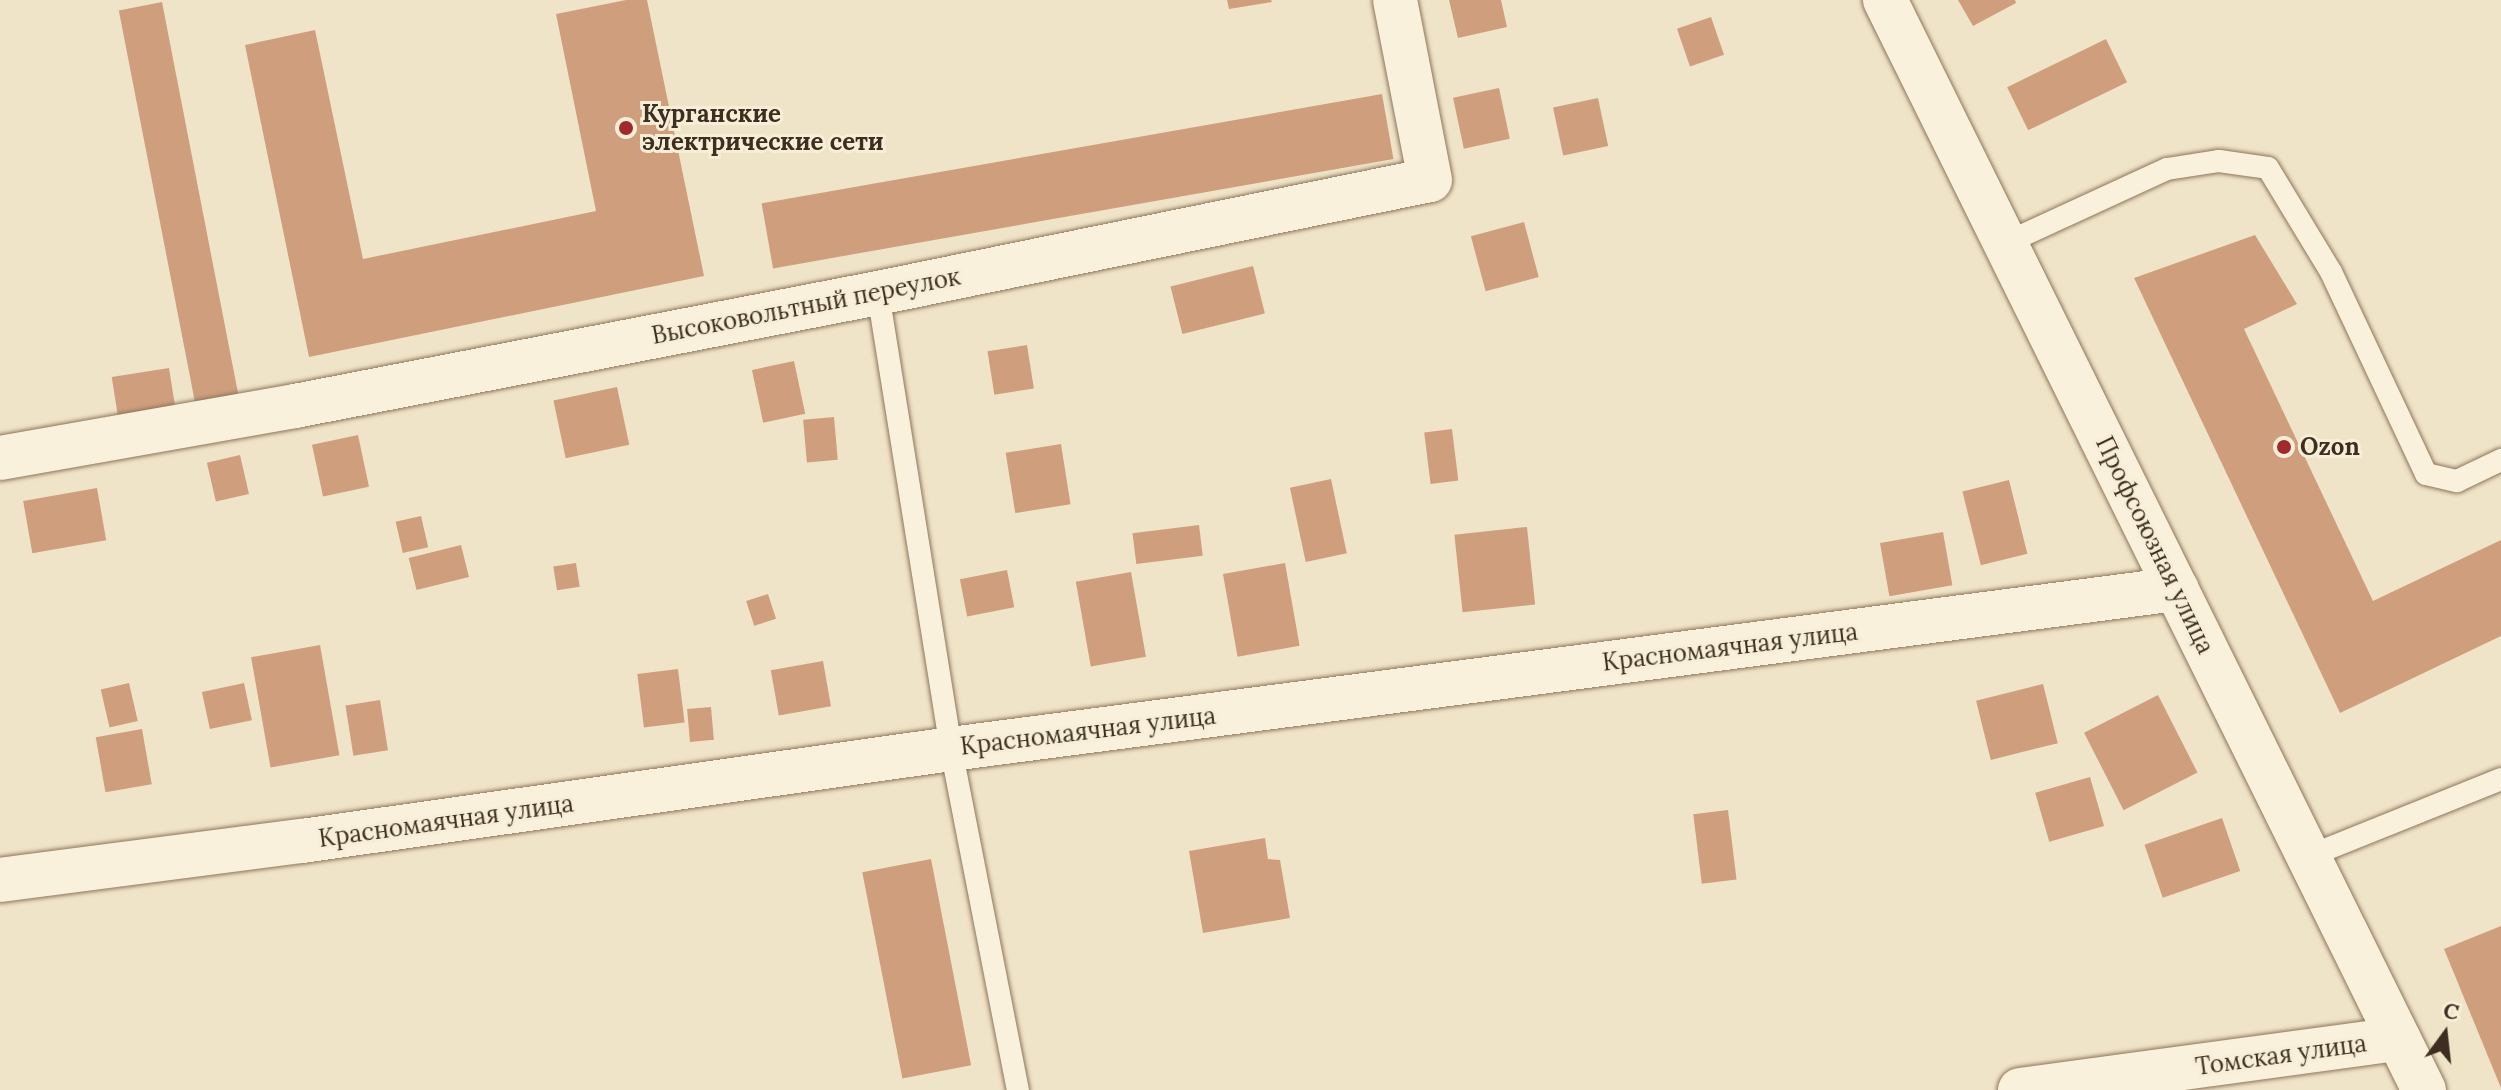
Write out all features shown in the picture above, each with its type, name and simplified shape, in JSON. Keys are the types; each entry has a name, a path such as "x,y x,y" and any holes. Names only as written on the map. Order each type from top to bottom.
{"street":[{"name":"Высоковольтный переулок","path":"0,458 310,403 878,293 1430,180 1395,0"},
{"name":"Профсоюзная улица","path":"1885,0 2424,1090"},
{"name":"Красномаячная улица","path":"0,880 302,841 951,749 2177,589"},
{"name":"Томская улица","path":"2020,1090 2399,1039"}],"lane":[{"path":"2006,243 2167,169 2219,161 2268,168 2331,272 2426,474 2457,481 2501,460"},
{"path":"878,293 951,749 1018,1090"},
{"path":"2307,857 2501,779"}],"building":[{"name":"Курганские электрические сети","path":"626,0 647,0 704,276 309,357 245,45 315,30 363,259 596,211 556,14"},
{"path":"1227,0 1271,0 1272,2 1229,9"},
{"path":"1449,0 1501,0 1507,27 1458,38"},
{"path":"1958,0 2015,0 2016,3 1973,26"},
{"path":"162,2 239,401 196,409 119,10"},
{"path":"1711,17 1724,55 1690,67 1677,29"},
{"path":"2106,39 2127,82 2028,130 2007,87"},
{"path":"1499,88 1510,139 1464,149 1453,98"},
{"path":"1382,94 1393,159 773,268 762,203"},
{"path":"1598,98 1608,146 1563,155 1553,108"},
{"path":"1524,222 1539,277 1486,291 1471,236"},
{"path":"2255,235 2297,304 2244,329 2373,601 2501,540 2501,636 2340,713 2134,278"},
{"path":"1253,266 1265,314 1182,334 1171,287"},
{"path":"1027,345 1034,388 994,395 987,351"},
{"path":"794,361 805,414 763,423 752,370"},
{"path":"169,368 177,420 120,429 112,377"},
{"path":"617,387 629,445 566,458 553,401"},
{"path":"834,417 838,460 807,463 803,420"},
{"path":"1452,429 1458,481 1431,484 1424,432"},
{"path":"358,435 369,487 323,497 312,445"},
{"path":"1061,444 1071,504 1015,513 1006,453"},
{"path":"240,455 249,494 216,502 207,463"},
{"path":"1331,479 1347,553 1306,562 1290,488"},
{"path":"2009,480 2027,554 1981,565 1962,492"},
{"path":"97,488 106,540 32,553 23,501"},
{"path":"421,516 428,547 403,553 396,522"},
{"path":"1199,525 1203,556 1136,564 1132,533"},
{"path":"1527,527 1535,605 1463,612 1454,535"},
{"path":"1943,532 1952,585 1889,596 1880,543"},
{"path":"461,545 469,577 417,590 409,558"},
{"path":"576,563 580,587 557,590 553,567"},
{"path":"1285,563 1300,646 1238,657 1223,574"},
{"path":"1007,570 1014,607 967,616 960,579"},
{"path":"1131,572 1146,657 1091,666 1076,582"},
{"path":"768,594 776,619 754,626 746,601"},
{"path":"320,645 339,755 271,767 251,657"},
{"path":"823,661 831,706 779,716 771,670"},
{"path":"678,669 685,723 644,728 637,674"},
{"path":"129,683 138,721 110,728 101,690"},
{"path":"244,683 252,720 210,729 202,692"},
{"path":"2043,684 2058,743 1991,760 1976,701"},
{"path":"2158,695 2197,773 2124,810 2084,733"},
{"path":"380,700 388,750 353,756 345,705"},
{"path":"711,707 714,740 690,742 687,709"},
{"path":"142,729 152,784 105,792 96,737"},
{"path":"2090,777 2104,826 2049,842 2035,793"},
{"path":"1728,810 1737,879 1702,884 1693,814"},
{"path":"2222,818 2240,871 2163,898 2144,845"},
{"path":"1265,838 1268,859 1280,860 1290,918 1203,933 1189,851"},
{"path":"931,859 971,1065 902,1078 862,872"},
{"path":"2501,926 2501,1088 2444,949"}],"place":[{"name":"Курганские электрические сети","path":"626,128"},
{"name":"Ozon","path":"2284,447"}]}
